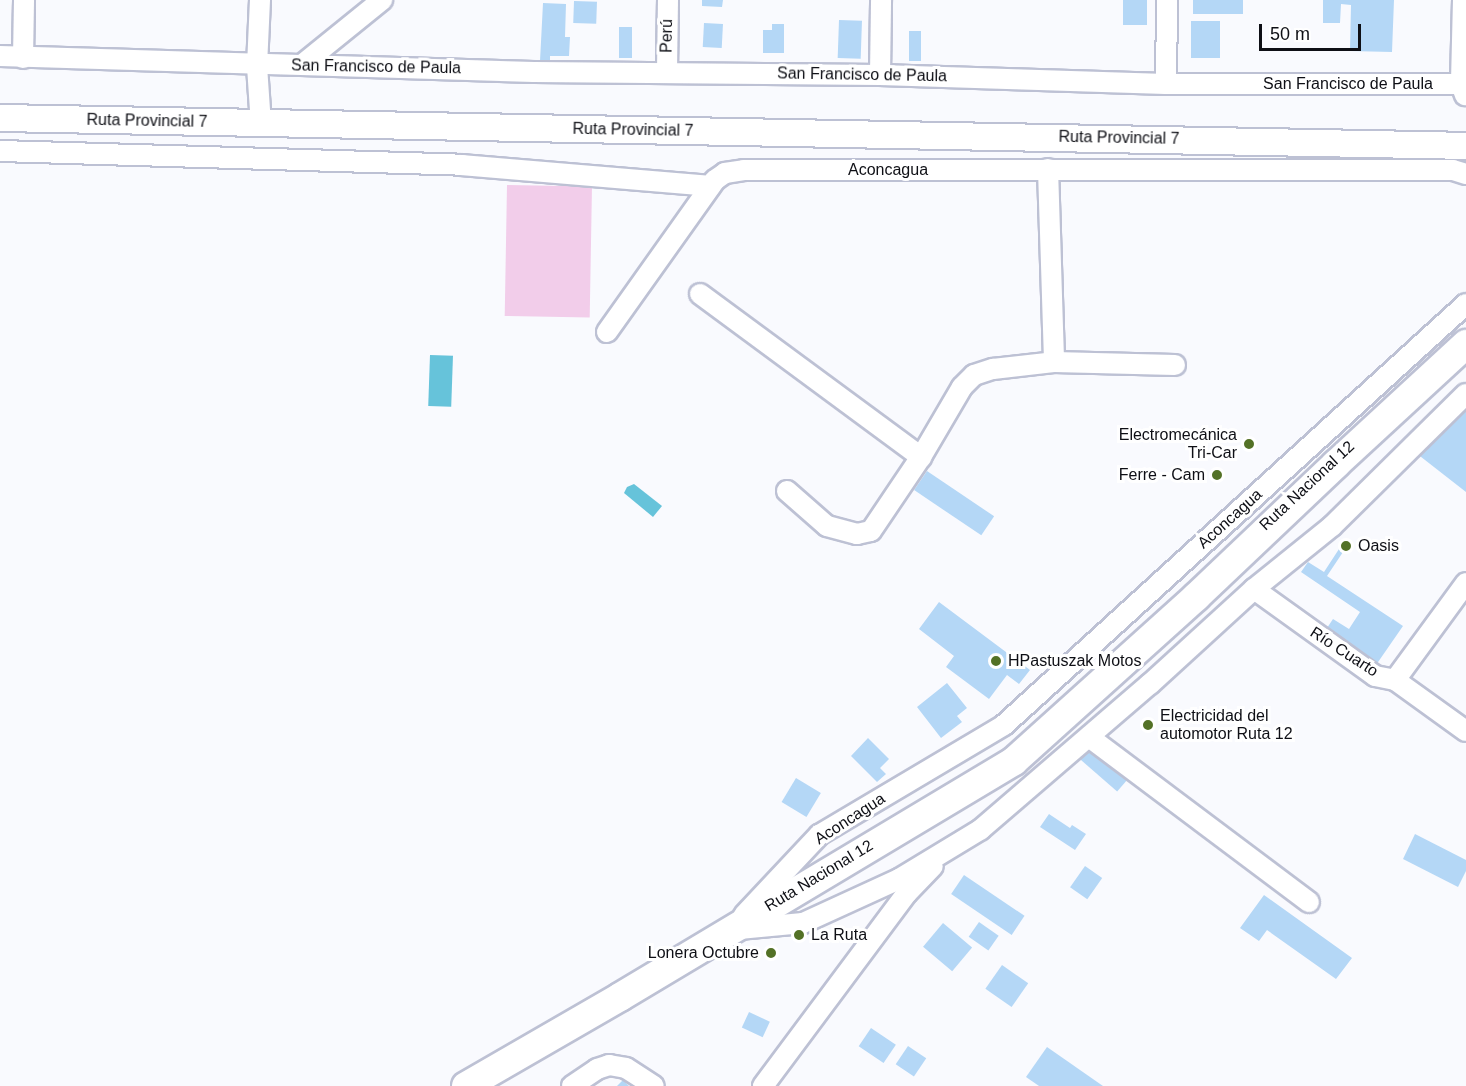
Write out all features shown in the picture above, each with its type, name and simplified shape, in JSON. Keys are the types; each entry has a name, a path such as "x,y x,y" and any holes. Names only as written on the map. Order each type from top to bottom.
{"highway":[{"name":"Ruta Nacional 12","path":"1150,638 1161,622 1466,337"},
{"name":"Ruta Nacional 12","path":"466,1086 620,997 729,929 1014,761 1466,345"}],"main road":[{"name":"Ruta Provincial 7","path":"0,118 1266,140 1313,136 1466,143"}],"street":[{"path":"23,58 24,0"},
{"path":"260,0 258,66 261,124"},
{"path":"303,64 382,0"},
{"name":"Perú","path":"667,71 668,0"},
{"path":"880,75 881,0"},
{"path":"1166,84 1167,0"},
{"path":"1463,0 1464,89"},
{"name":"San Francisco de Paula","path":"0,56 258,66 303,64 534,72 667,71 880,75 1166,84 1464,89"},
{"path":"1432,170 1466,143"},
{"path":"0,151 462,165 710,186"},
{"name":"Aconcagua","path":"607,332 710,186 725,173 744,170 1453,170 1466,174"},
{"path":"1048,170 1054,362"},
{"path":"700,294 921,457"},
{"name":"Aconcagua","path":"729,929 819,836 1004,725 1466,304"},
{"path":"788,491 827,526 857,534 871,531 921,457 962,387 974,375 993,369 1054,362 1175,365"},
{"path":"729,929 803,923 899,879 980,830 1254,589 1332,526 1466,394"},
{"path":"1395,680 1466,583"},
{"name":"Río Cuarto","path":"1254,589 1375,676 1395,680 1466,731"},
{"path":"1089,736 1309,902"},
{"path":"763,1086 907,893 950,849"},
{"path":"572,1086 597,1069 609,1065 626,1068 654,1086"}],"shaded area":[{"path":"507,185 592,186 590,317 505,316"}],"water":[{"path":"430,355 453,356 451,407 428,406"},
{"path":"634,484 662,506 653,517 624,493 627,487"}],"building":[{"path":"702,0 723,0 722,7 702,6"},
{"path":"1123,0 1147,0 1147,25 1123,25"},
{"path":"1193,0 1243,0 1243,14 1193,14"},
{"path":"1323,0 1394,0 1392,52 1350,51 1351,5 1341,4 1340,23 1323,23"},
{"path":"574,1 597,2 596,24 573,23"},
{"path":"543,3 566,4 565,37 570,37 569,56 550,56 550,61 540,61"},
{"path":"839,20 862,21 861,59 838,58"},
{"path":"1191,21 1220,21 1220,58 1191,58"},
{"path":"704,23 723,24 722,48 703,47"},
{"path":"772,24 784,24 784,53 763,53 763,30 772,30"},
{"path":"619,27 632,27 632,58 619,58"},
{"path":"909,31 921,31 921,61 909,61"},
{"path":"1466,403 1466,492 1416,453"},
{"path":"927,471 994,516 981,535 914,490"},
{"path":"1339,549 1343,552 1327,576 1403,626 1376,665 1325,631 1333,619 1349,629 1360,612 1301,572 1308,562 1324,572"},
{"path":"939,602 1030,670 1019,684 1007,675 989,699 946,667 954,656 919,629"},
{"path":"947,683 967,708 957,716 962,722 941,738 917,707"},
{"path":"868,738 889,759 880,768 886,774 877,782 851,756"},
{"path":"1093,740 1132,774 1117,791 1078,757"},
{"path":"796,778 821,793 806,817 782,802"},
{"path":"1049,814 1070,828 1072,825 1086,834 1075,850 1040,827"},
{"path":"1415,834 1466,860 1466,871 1458,887 1403,859"},
{"path":"1085,866 1102,878 1087,899 1070,887"},
{"path":"964,875 1025,916 1012,935 951,894"},
{"path":"1264,895 1352,958 1336,979 1267,930 1259,941 1240,928"},
{"path":"979,922 999,936 988,951 969,937"},
{"path":"943,923 972,947 952,971 923,947"},
{"path":"1002,965 1028,983 1012,1007 985,989"},
{"path":"749,1012 770,1022 763,1037 742,1027"},
{"path":"871,1028 896,1045 884,1063 859,1046"},
{"path":"908,1046 926,1058 914,1077 896,1064"},
{"path":"1047,1047 1103,1086 1039,1086 1026,1077"},
{"path":"623,1080 629,1086 617,1086"}],"place":[{"name":"Electromecánica Tri-Car","path":"1249,444"},
{"name":"Ferre - Cam","path":"1217,475"},
{"name":"Oasis","path":"1346,546"},
{"name":"HPastuszak Motos","path":"996,661"},
{"name":"Electricidad del automotor Ruta 12","path":"1148,725"},
{"name":"La Ruta","path":"799,935"},
{"name":"Lonera Octubre","path":"771,953"}]}
